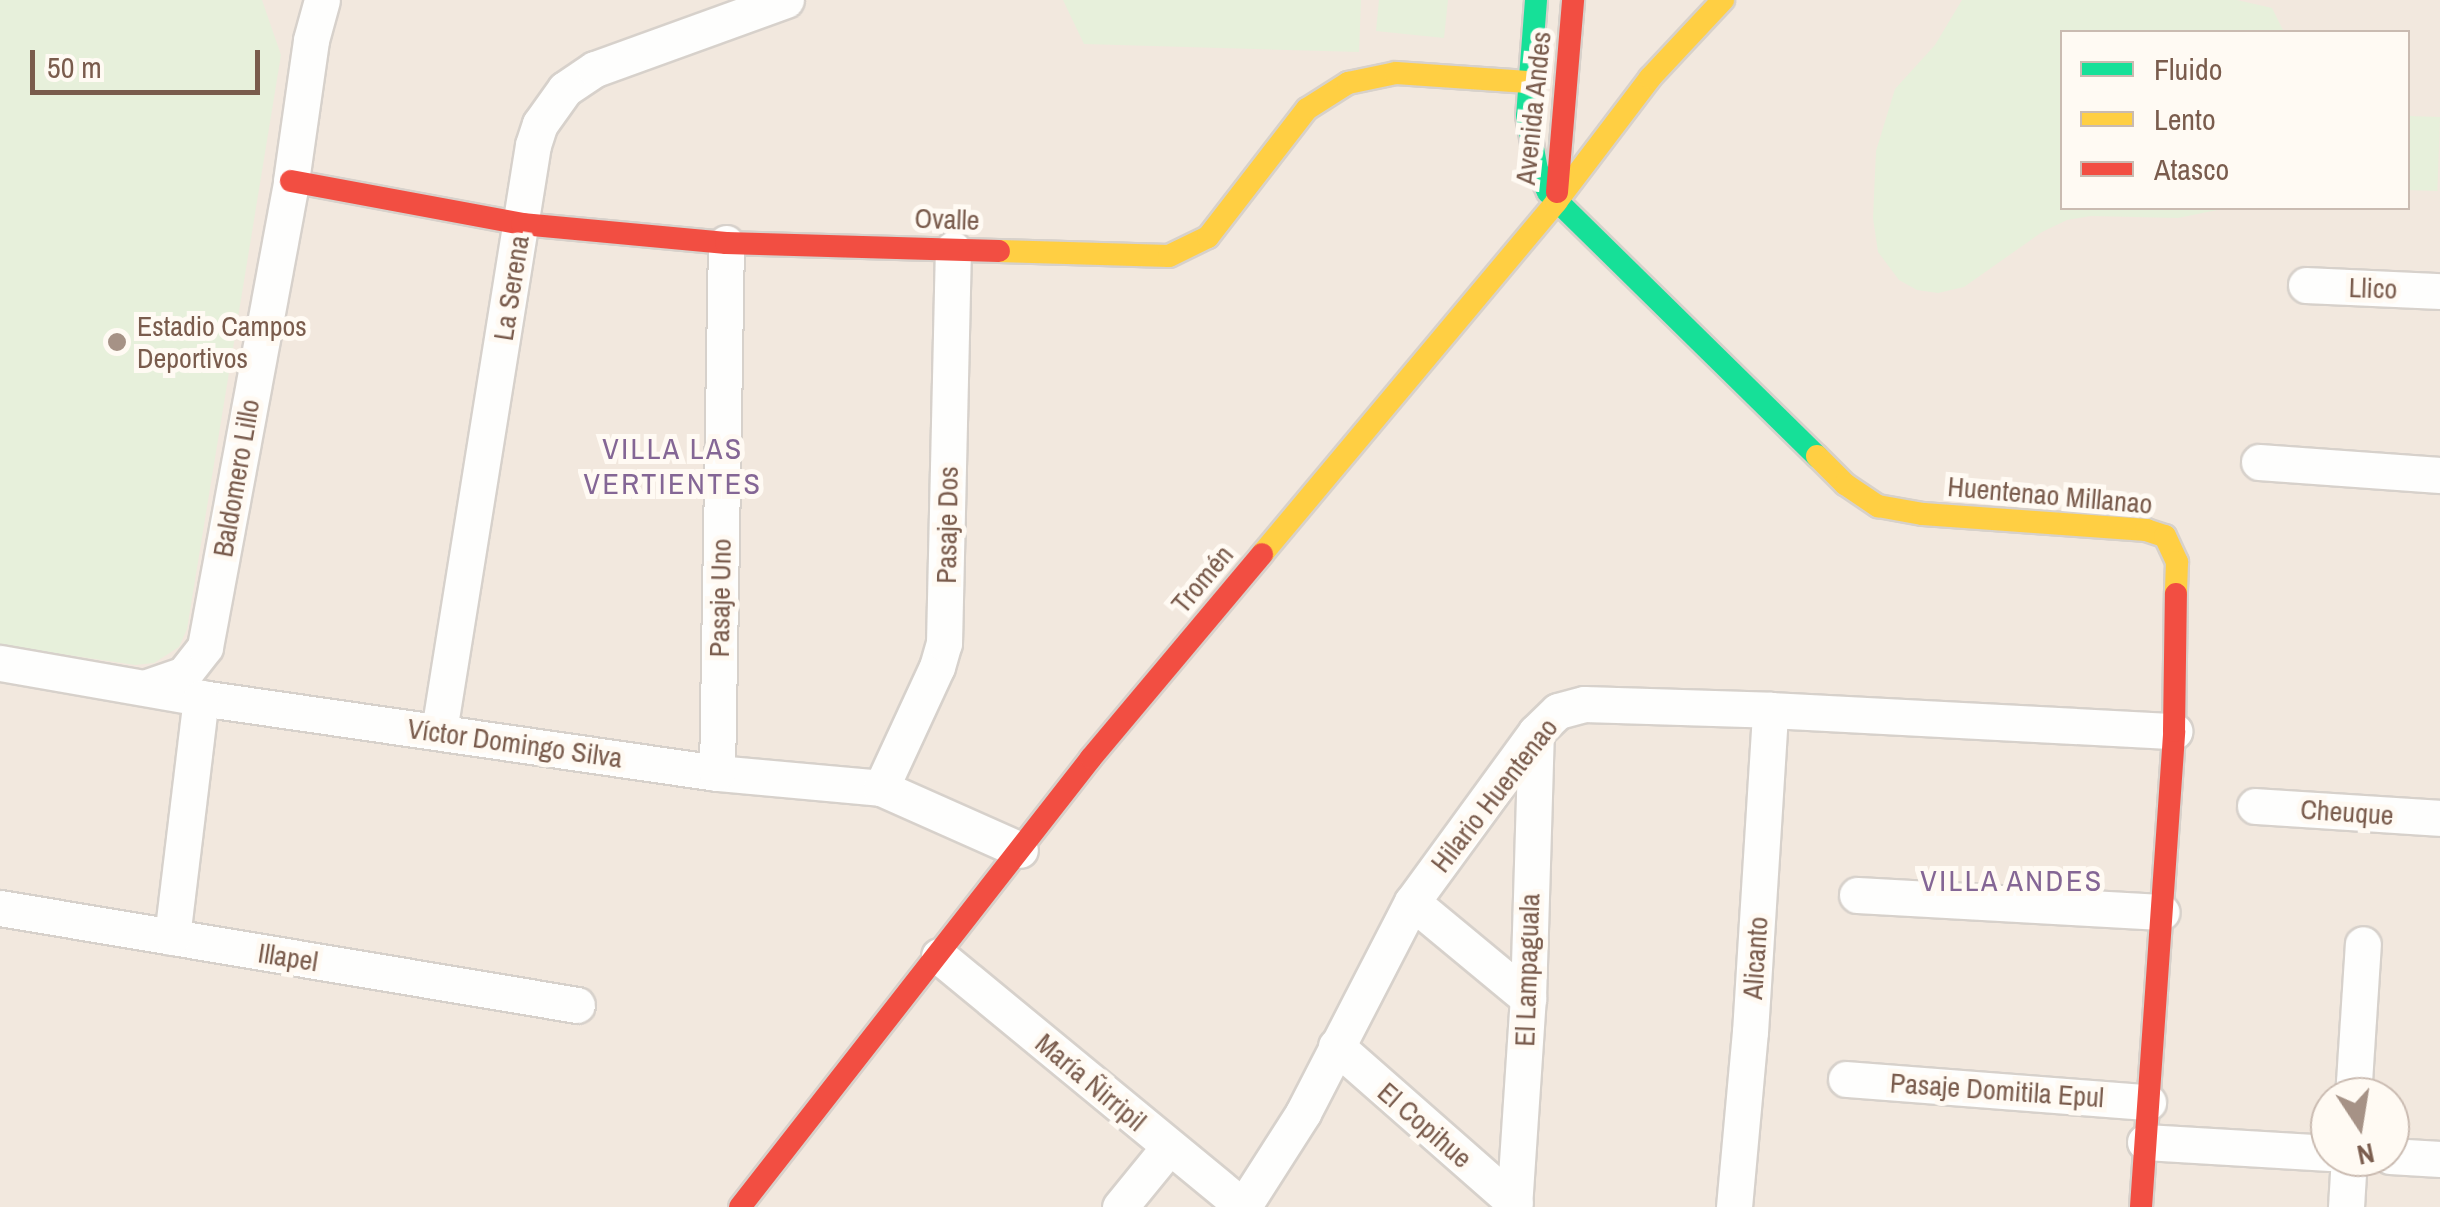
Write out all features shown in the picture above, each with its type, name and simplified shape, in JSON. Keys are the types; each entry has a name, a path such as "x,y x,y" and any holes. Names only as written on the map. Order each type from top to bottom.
{"street":[{"path":"296,0 310,40"},
{"name":"Baldomero Lillo","path":"147,687 184,674 205,647 290,181 310,40 322,0"},
{"name":"La Serena","path":"438,731 533,144 540,124 565,89 595,69 742,8 786,0"},
{"name":"Avenida Andes","path":"1536,0 1526,116 1542,181 1556,202"},
{"name":"Avenida Andes","path":"1556,202 1573,0"},
{"name":"Tromén","path":"740,1207 1092,758 1556,202 1650,78 1723,0"},
{"name":"Ovalle","path":"290,181 522,224 726,243 1155,256 1184,252 1208,238 1307,109 1348,83 1396,72 1528,82"},
{"name":"Huentenao Millanao","path":"1556,202 1845,484 1878,506 1923,514 2146,530 2165,536 2177,562 2174,731 2141,1207"},
{"name":"Pasaje Uno","path":"717,774 726,243"},
{"name":"Pasaje Dos","path":"882,788 938,666 944,643 953,249"},
{"name":"Llico","path":"2306,285 2440,290"},
{"path":"2259,462 2440,476"},
{"name":"Víctor Domingo Silva","path":"0,663 200,698 717,774 882,788 1020,850"},
{"path":"172,938 200,698"},
{"name":"Hilario Huentenao","path":"1243,1207 1303,1112 1412,902 1536,732 1558,711 1584,704 1770,710 2174,731"},
{"name":"Alicanto","path":"1734,1207 1770,710"},
{"name":"El Lampaguala","path":"1514,1205 1528,998 1536,732"},
{"name":"Cheuque","path":"2255,806 2440,818"},
{"path":"1857,896 2162,912"},
{"path":"1412,902 1528,998"},
{"name":"Illapel","path":"0,908 576,1005"},
{"path":"2354,1077 2364,944"},
{"name":"María Ñirripil","path":"939,956 1243,1207"},
{"name":"El Copihue","path":"1336,1046 1514,1205"},
{"name":"Pasaje Domitila Epul","path":"1846,1079 2148,1102"},
{"path":"2146,1142 2310,1152"},
{"path":"1120,1207 1169,1147"},
{"path":"2410,1158 2440,1160"},
{"path":"2346,1207 2348,1177"}],"shaded area":[{"path":"0,0 2440,0 2440,1207 0,1207"}],"green space":[{"name":"Estadio Campos Deportivos","path":"0,0 262,0 281,55 187,629 179,647 154,663 135,665 0,645"},
{"path":"1063,0 1361,0 1359,52 1084,44"},
{"path":"1379,0 1448,0 1444,38 1376,31"},
{"path":"1962,0 2237,0 2272,8 2283,30 2060,30 2060,210 2217,210 2178,218 2091,216 2067,220 2042,232 1964,287 1938,293 1917,290 1899,280 1878,252 1873,218 1876,151 1895,89 1935,45"},
{"path":"2410,116 2440,117 2437,191 2410,190"}],"traffic: fast":[{"path":"1536,0 1527,116 1537,170 1548,192 1817,456"}],"traffic: slow":[{"path":"1262,554 1556,202 1650,78 1723,0"},
{"path":"999,251 1169,256 1208,237 1307,109 1348,83 1396,73 1528,82"},
{"path":"1817,456 1845,484 1878,506 1923,514 2146,530 2165,536 2177,562 2176,594"}],"traffic: jam":[{"path":"1557,192 1573,0"},
{"path":"291,181 522,224 726,243 999,251"},
{"path":"740,1207 1091,758 1262,554"},
{"path":"2141,1207 2174,731 2176,594"}],"place":[{"name":"Estadio Campos Deportivos","path":"117,342"}],"district":[{"name":"VILLA LAS VERTIENTES","path":"673,465"},
{"name":"VILLA ANDES","path":"2012,880"}]}
